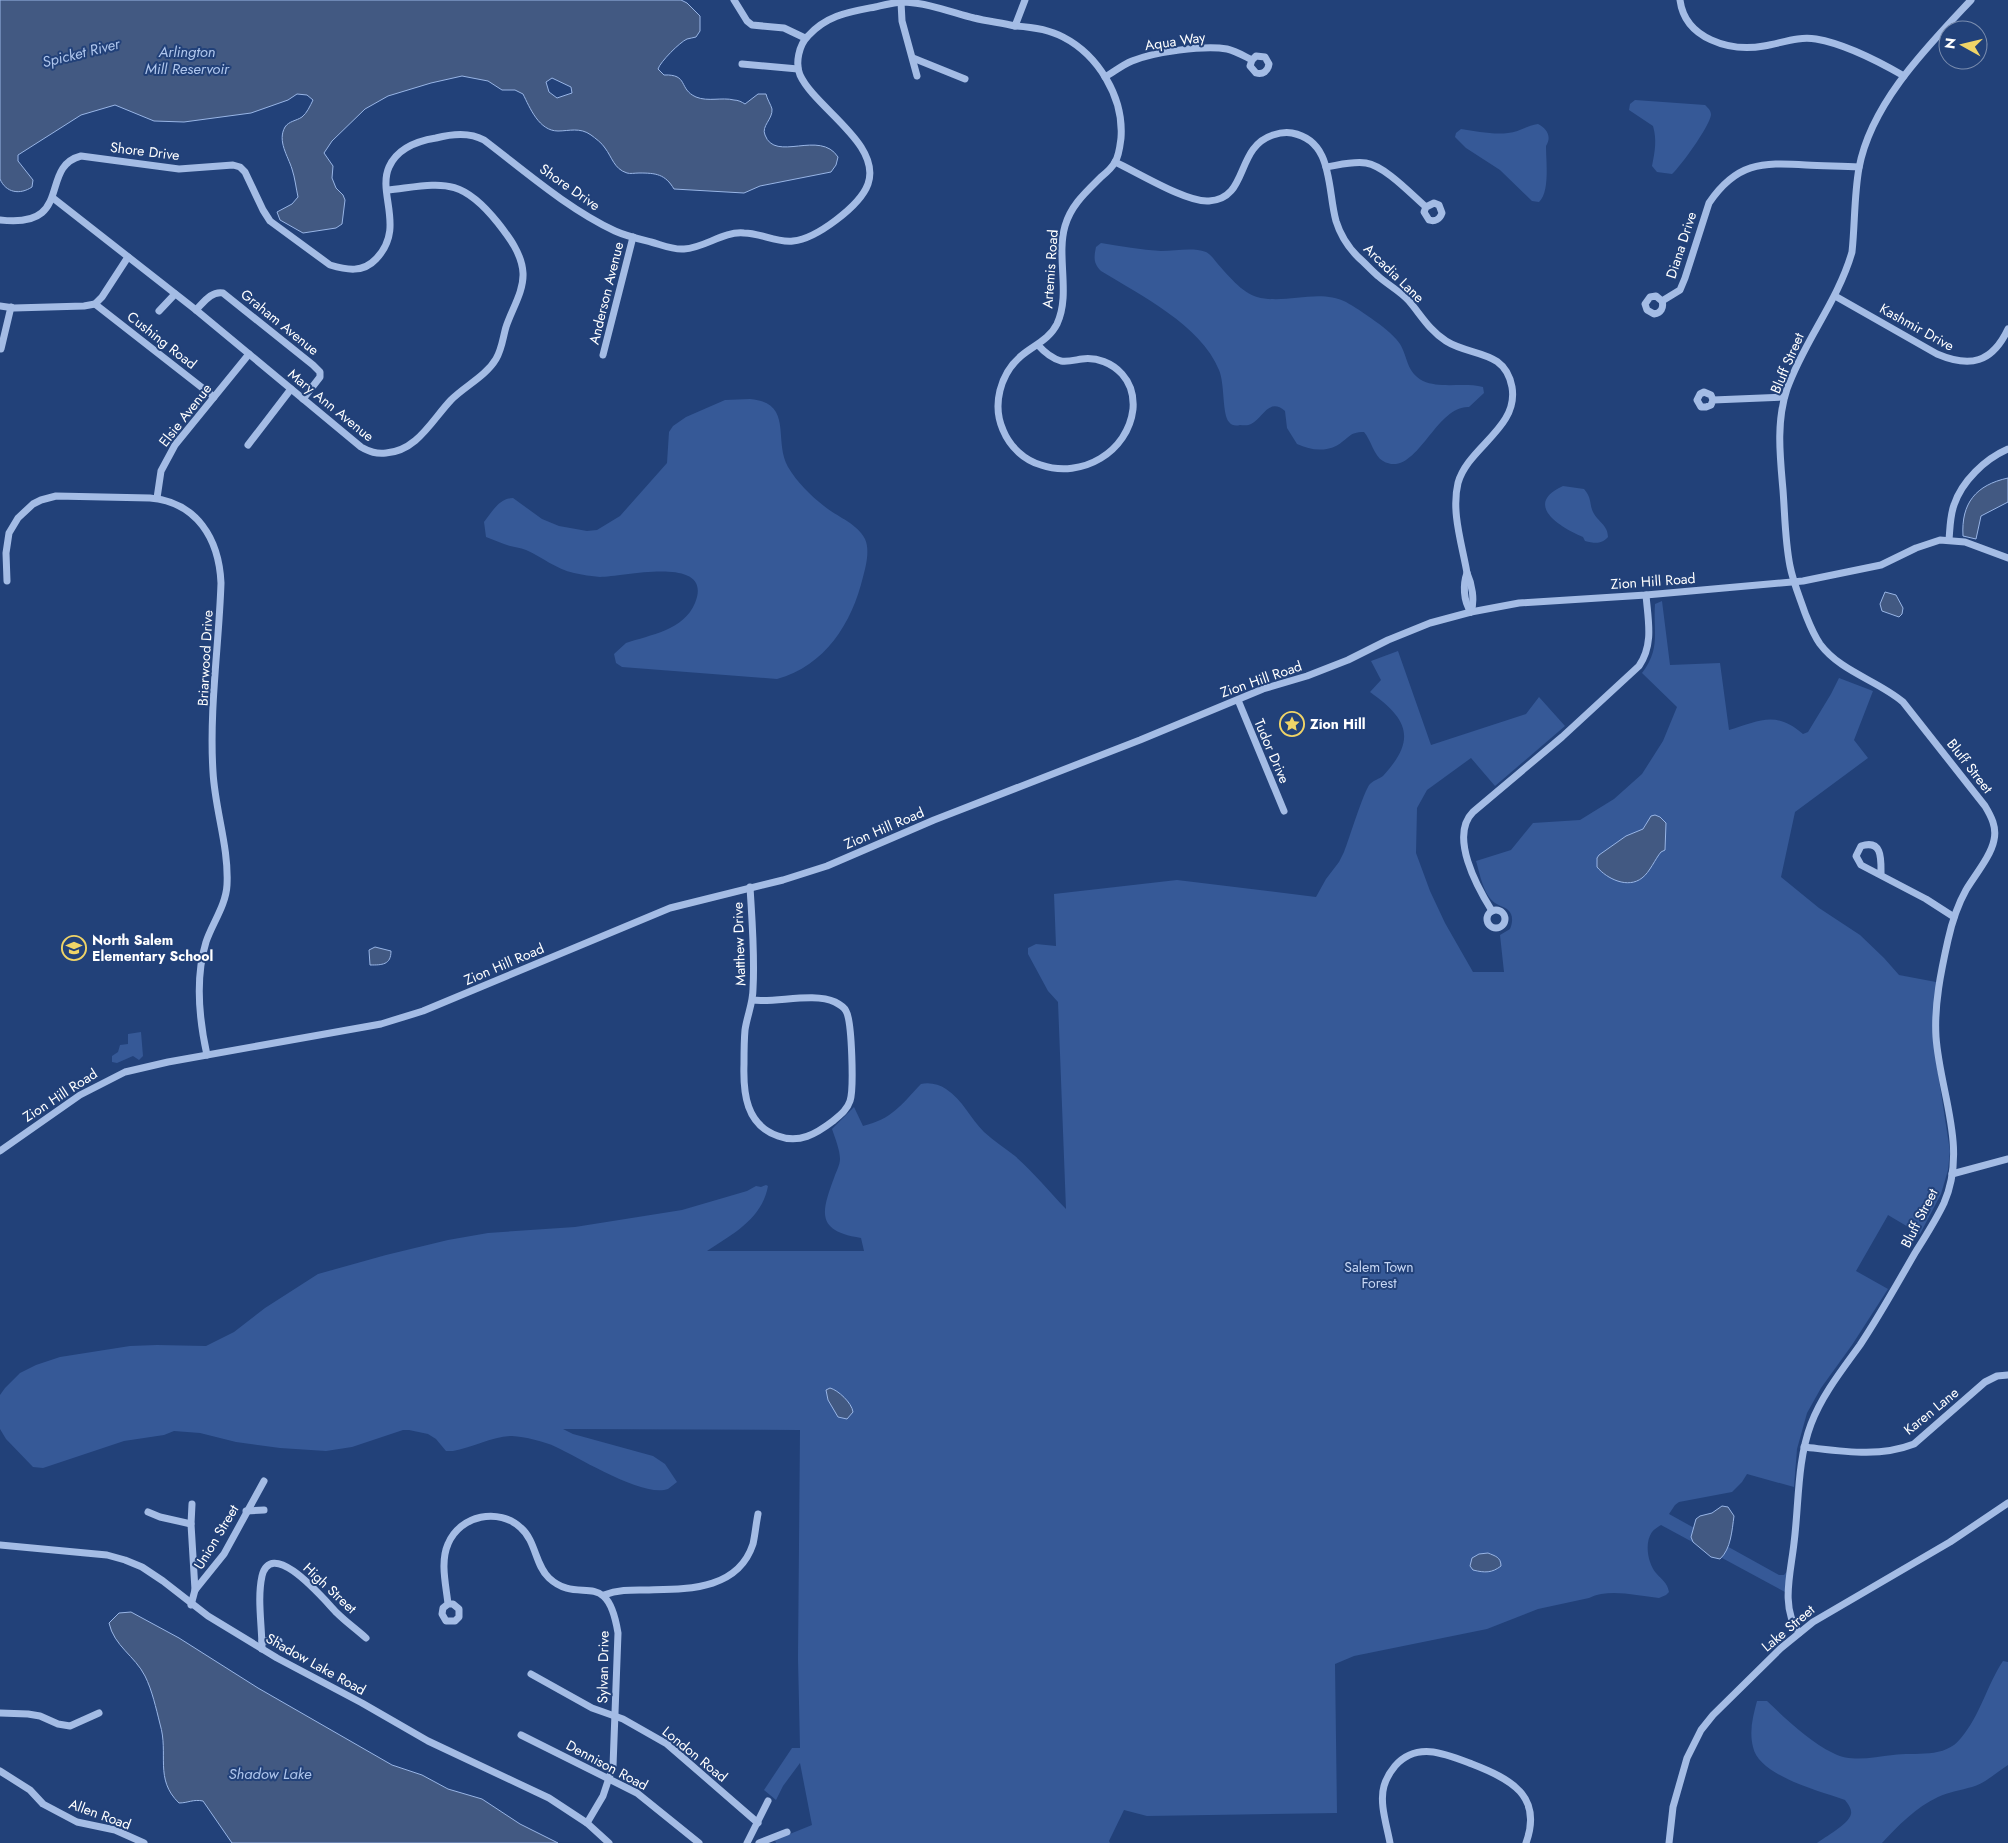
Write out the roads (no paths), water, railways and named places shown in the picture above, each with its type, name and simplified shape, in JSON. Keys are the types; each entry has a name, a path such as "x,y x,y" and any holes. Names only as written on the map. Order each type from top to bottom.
{"street":[{"path":"734,0 752,25 784,28 805,38"},
{"path":"1015,26 1024,0"},
{"path":"1680,0 1682,10 1692,27 1702,36 1714,41 1752,47 1794,39 1814,38 1839,45 1904,76"},
{"name":"Bluff Street","path":"1799,1634 1790,1619 1788,1594 1804,1447 1811,1423 1822,1400 1873,1325 1899,1282 1943,1204 1955,1163 1954,1145 1936,1034 1937,1002 1954,917 1994,841 1995,830 1992,817 1903,702 1894,694 1832,658 1819,643 1810,626 1794,581 1787,546 1780,420 1784,398 1801,356 1835,296 1852,252 1860,167 1869,137 1877,120 1904,76 1971,0"},
{"path":"901,2 902,21 917,76"},
{"path":"742,64 798,69 797,62 805,38 821,23 839,14 901,2 916,3 976,19 1039,29 1062,36 1090,58 1105,77 1116,101 1120,120 1120,144 1115,162"},
{"name":"Aqua Way","path":"1105,77 1129,62 1184,50 1216,48 1235,51 1252,60"},
{"path":"913,58 964,78"},
{"name":"Shore Drive","path":"0,220 29,220 40,215 53,198 59,176 65,164 81,156 179,169 233,164 245,172 270,221 323,261 342,268 356,270 363,268 374,260 383,250 388,238 390,217 386,179 389,166 394,158 405,149 419,142 437,137 462,135 474,136 484,140 579,210 616,232 672,248 684,249 696,247 732,233 744,232 781,241 794,241 819,232 830,225 862,195 868,185 870,171 867,158 853,136 807,86 798,69"},
{"name":"Arcadia Lane","path":"1115,162 1186,196 1208,201 1219,199 1236,186 1250,151 1257,143 1279,133 1297,135 1314,143 1320,151 1326,167 1336,221 1354,253 1378,276 1408,300 1434,332 1460,348 1494,359 1506,372 1513,397 1509,414 1472,457 1458,484 1456,513 1467,572 1471,581 1473,597 1471,612"},
{"name":"Artemis Road","path":"1038,346 1047,355 1062,361 1091,359 1106,362 1119,370 1128,383 1133,397 1130,421 1119,442 1096,462 1082,467 1066,469 1039,465 1021,454 1011,444 1004,432 998,405 1001,384 1007,372 1016,361 1038,346 1053,330 1060,317 1062,243 1068,217 1082,195 1115,162"},
{"path":"1326,167 1356,162 1371,164 1382,169 1426,207"},
{"name":"Diana Drive","path":"1662,301 1680,290 1709,203 1716,193 1734,176 1764,164 1860,167"},
{"name":"Mary Ann Avenue","path":"53,198 196,310 368,451 379,453 398,451 415,442 451,400 488,369 498,354 523,277 520,259 506,235 476,199 457,187 431,185 387,190"},
{"name":"Anderson Avenue","path":"603,354 633,237"},
{"path":"0,306 84,306 95,304 102,297 128,257"},
{"name":"Graham Avenue","path":"196,310 212,295 219,293 226,295 318,369 321,374 320,377 303,399"},
{"path":"159,311 175,294"},
{"name":"Kashmir Drive","path":"1835,296 1937,354 1954,361 1967,362 1985,357 1995,350 2008,329"},
{"name":"Cushing Road","path":"95,304 214,397"},
{"path":"1,349 11,307"},
{"name":"Elsie Avenue","path":"157,498 159,477 167,459 183,434 249,354"},
{"path":"248,446 291,389"},
{"path":"1713,400 1784,398"},
{"path":"2008,449 1985,464 1960,492 1951,516 1949,540 1971,544 2008,558"},
{"name":"Briarwood Drive","path":"7,580 6,546 10,533 21,514 37,502 50,497 157,498 181,507 201,523 214,545 220,563 220,603 212,755 215,793 227,869 227,888 207,941 202,960 200,998 207,1055"},
{"name":"Zion Hill Road","path":"0,1151 80,1095 107,1079 125,1072 207,1055 381,1024 423,1011 670,908 782,880 827,866 934,820 1264,689 1348,660 1388,640 1430,623 1471,612 1532,602 1646,595 1794,581 1803,582 1881,565 1930,542 1949,540"},
{"path":"1492,911 1480,892 1472,873 1462,835 1465,822 1472,812 1562,737 1639,666 1646,654 1649,642 1646,595"},
{"name":"Tudor Drive","path":"1238,700 1284,811"},
{"path":"1881,875 1881,860 1876,847 1871,844 1861,846 1857,850 1857,861 1861,865 1926,899 1954,917"},
{"name":"Matthew Drive","path":"750,887 754,968 752,1000 745,1030 744,1079 746,1096 751,1114 762,1128 776,1136 794,1139 811,1135 842,1113 850,1102 852,1086 850,1025 846,1011 837,1002 824,999 752,1000"},
{"path":"1952,1174 2008,1159"},
{"name":"Karen Lane","path":"1804,1447 1877,1453 1902,1449 1914,1444 1985,1382 1997,1376 2008,1375"},
{"name":"Union Street","path":"191,1605 196,1590 224,1554 264,1481"},
{"name":"Lake Street","path":"1669,1843 1670,1819 1687,1758 1701,1730 1713,1715 1799,1634 1828,1612 1917,1562 2008,1503"},
{"path":"192,1504 191,1524 196,1590"},
{"path":"246,1511 264,1510"},
{"path":"148,1512 160,1517 191,1524"},
{"path":"448,1604 444,1569 447,1544 453,1533 462,1524 473,1518 486,1516 510,1520 520,1527 532,1543 543,1571 552,1580 564,1586 595,1591 604,1595 619,1590 702,1588 720,1581 735,1570 747,1556 752,1545 758,1514"},
{"name":"Shadow Lake Road","path":"0,1545 107,1556 125,1560 142,1567 163,1581 191,1605 262,1645 282,1661 362,1703 420,1737 549,1798 587,1823 609,1843"},
{"name":"High Street","path":"262,1645 260,1601 262,1575 265,1569 276,1563 293,1570 339,1615 366,1638"},
{"name":"Sylvan Drive","path":"587,1823 603,1796 610,1779 614,1753 618,1633 615,1614 604,1595"},
{"path":"262,1645 279,1641"},
{"name":"London Road","path":"531,1674 592,1708 623,1719 667,1744 758,1822"},
{"path":"0,1713 40,1716 58,1724 70,1726 99,1713"},
{"name":"Dennison Road","path":"520,1735 637,1792 699,1843"},
{"path":"1390,1843 1383,1801 1386,1782 1391,1771 1400,1761 1409,1755 1421,1751 1446,1754 1494,1773 1511,1782 1524,1796 1531,1813 1531,1826 1526,1843"},
{"name":"Allen Road","path":"0,1771 30,1790 44,1804 77,1822 115,1830 144,1843"},
{"path":"748,1843 768,1801"},
{"path":"759,1843 787,1832"}],"water":[{"name":"Arlington Mill Reservoir","path":"0,0 681,0 687,3 700,16 700,31 696,37 687,39 675,48 662,62 658,69 664,75 677,77 690,94 701,98 729,99 745,104 758,94 766,94 772,113 764,132 770,143 788,147 820,146 830,149 838,157 836,165 831,172 760,186 744,193 674,189 667,180 659,175 628,173 619,169 602,144 583,131 558,131 546,127 536,118 523,94 515,90 502,90 488,81 462,76 388,96 365,109 332,141 324,153 333,166 332,178 336,188 345,200 342,224 336,228 303,233 280,220 277,212 292,204 298,197 293,172 282,138 285,127 302,117 308,109 313,100 307,95 297,94 288,100 251,113 184,122 154,121 115,105 81,115 18,155 18,161 33,180 32,187 18,192 10,190 0,179","holes":["552,78 571,87 572,93 557,98 549,92 546,82"]},
{"path":"2008,478 2008,502 1981,516 1976,539 1963,536 1965,514 1973,497 1987,485"},
{"path":"1885,592 1896,595 1903,608 1902,614 1899,617 1882,611 1880,604"},
{"path":"1655,815 1666,823 1665,850 1661,852 1642,878 1630,883 1624,883 1612,879 1597,867 1599,855 1626,836 1643,829 1651,816"},
{"path":"375,947 391,951 388,962 370,965 369,950"},
{"path":"830,1388 841,1394 852,1408 853,1412 847,1419 838,1417 828,1400 826,1390"},
{"path":"1722,1506 1728,1507 1734,1516 1729,1545 1720,1559 1711,1557 1693,1542 1691,1537 1696,1519 1712,1513"},
{"path":"1488,1553 1499,1559 1501,1566 1488,1572 1473,1570 1470,1566 1472,1558 1479,1554"},
{"name":"Shadow Lake","path":"131,1612 179,1638 258,1688 392,1765 422,1775 448,1789 482,1799 520,1824 558,1843 232,1843 203,1801 196,1800 179,1803 171,1794 167,1785 163,1766 162,1735 150,1687 141,1669 115,1638 109,1623 119,1613"}],"place":[{"name":"Zion Hill","path":"1292,724"},
{"name":"North Salem Elementary School","path":"74,948"}],"water label":[{"name":"Spicket River","path":"81,53"}],"park label":[{"name":"Salem Town Forest","path":"1379,1276"}]}
